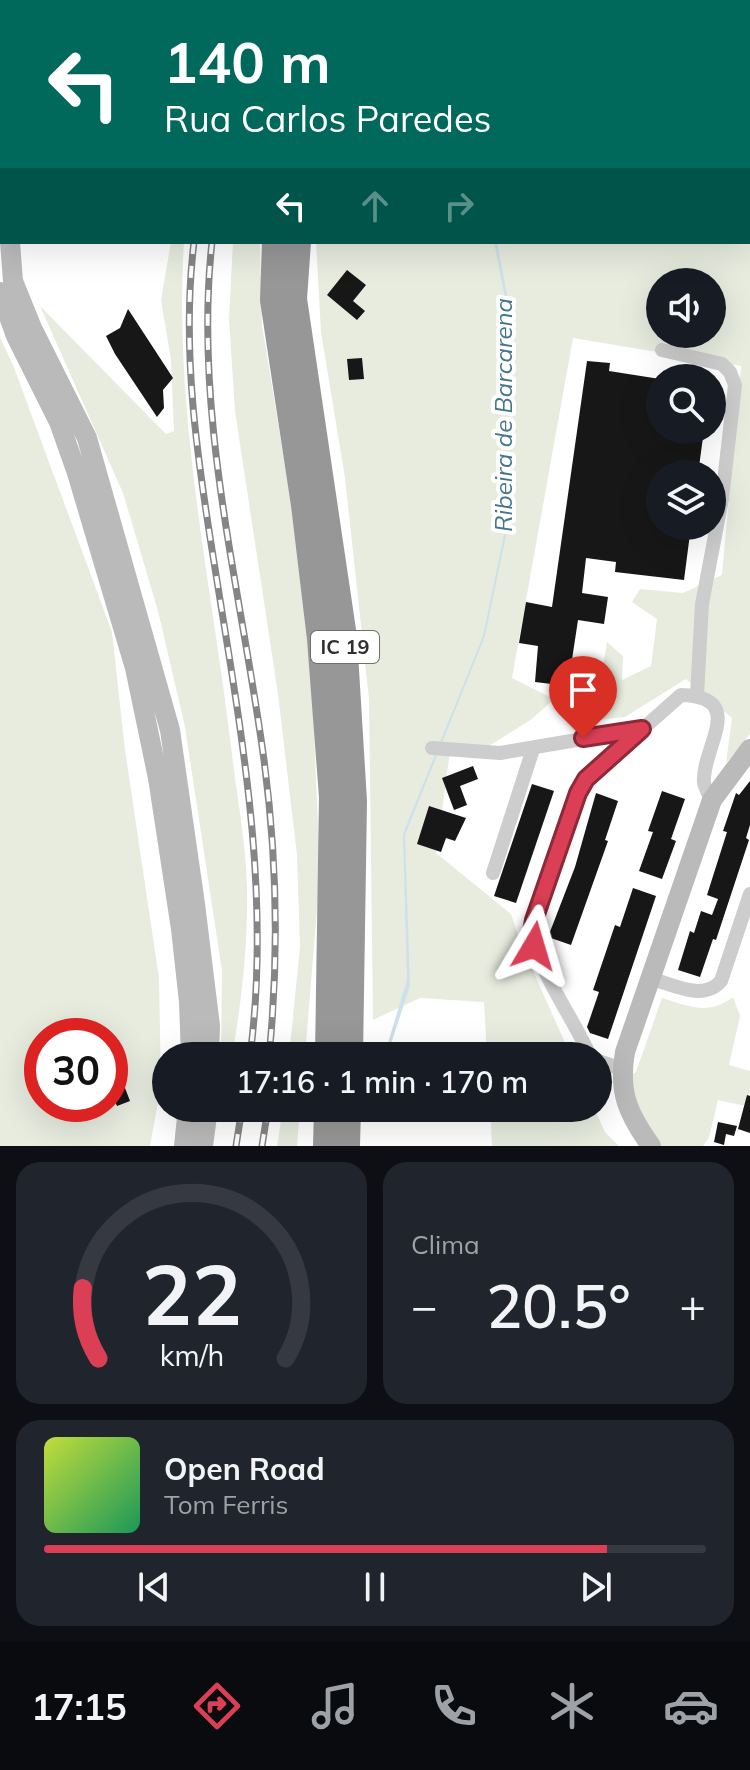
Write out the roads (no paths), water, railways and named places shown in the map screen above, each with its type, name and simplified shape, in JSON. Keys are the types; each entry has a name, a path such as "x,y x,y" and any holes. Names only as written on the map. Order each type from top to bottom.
{"highway":[{"name":"IC 19","path":"275,244 273,300 304,505 318,624 332,797 328,1042"},
{"name":"IC 19","path":"298,244 294,299 344,637 354,801 350,1042"}],"main road":[{"path":"10,244 13,281 32,328 87,438 170,730 197,919 209,1042"},
{"path":"0,292 16,336 59,422 135,668 158,778 181,929 190,1042"},
{"path":"651,1146 631,1118 625,1100 622,1069 625,1052 716,794 750,749"},
{"path":"184,1146 187,1122"},
{"path":"203,1146 206,1122"}],"street":[{"path":"662,350 722,364 730,372 735,385 722,499 702,604 698,691 719,716 704,785 716,794"},
{"path":"583,1042 534,946 532,931 578,793 586,779 681,695 698,691"},
{"path":"432,748 500,753 642,729"},
{"path":"493,873 533,749"},
{"path":"649,978 695,991 714,989 721,981 750,894"},
{"path":"612,1066 622,1069"}],"water":[{"path":"494,244 497,244 507,295 507,531 485,636 405,835 410,986 392,1042 388,1042 407,980 403,834 483,636 505,530 505,298"}],"railway":[{"path":"194,244 189,322 193,403 202,483 243,747 255,870 256,994 251,1042"},
{"path":"212,244 208,307 214,437 264,760 272,834 275,945 270,1042"},
{"path":"236,1146 240,1122"},
{"path":"262,1146 266,1122"}],"water label":[{"name":"Ribeira de Barcarena","path":"504,415"}]}
